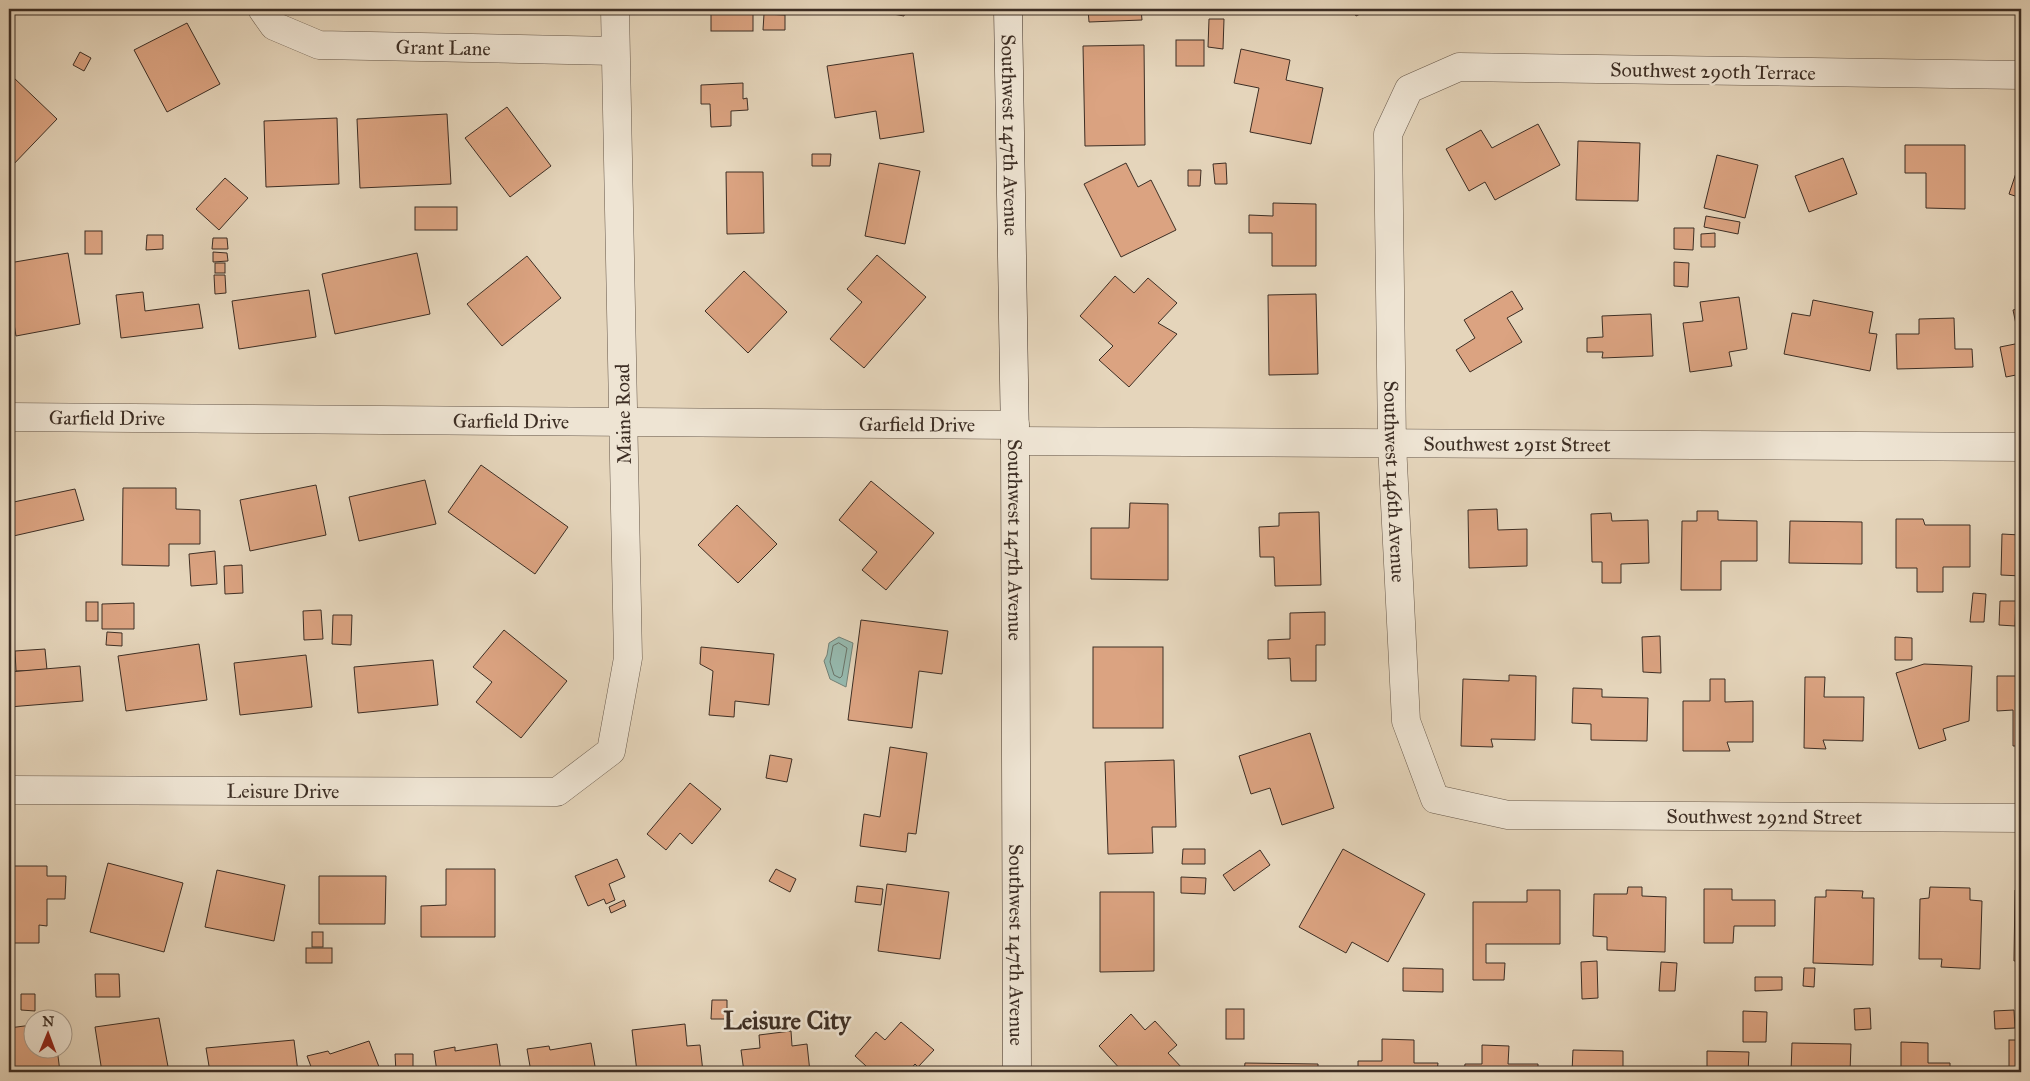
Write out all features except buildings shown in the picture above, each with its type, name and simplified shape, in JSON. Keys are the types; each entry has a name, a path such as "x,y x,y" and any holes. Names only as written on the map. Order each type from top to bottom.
{"street":[{"name":"Maine Road","path":"557,792 610,751 628,658 615,51 616,9"},
{"name":"Southwest 147th Avenue","path":"1008,9 1015,433 1017,1072"},
{"name":"Grant Lane","path":"268,17 319,45 615,51"},
{"name":"Southwest 290th Terrace","path":"1409,89 1459,67 2021,75"},
{"name":"Southwest 146th Avenue","path":"1409,89 1388,134 1392,444 1406,721 1435,799 1508,815"},
{"name":"Garfield Drive","path":"9,416 623,422 1015,433"},
{"name":"Southwest 291st Street","path":"1015,433 1392,444 2021,447"},
{"name":"Leisure Drive","path":"9,790 557,792"},
{"name":"Southwest 292nd Street","path":"1508,815 2021,818"}],"water":[{"path":"839,637 853,643 846,687 830,679 824,661 829,643"}],"district":[{"name":"Leisure City","path":"787,1020"}]}
